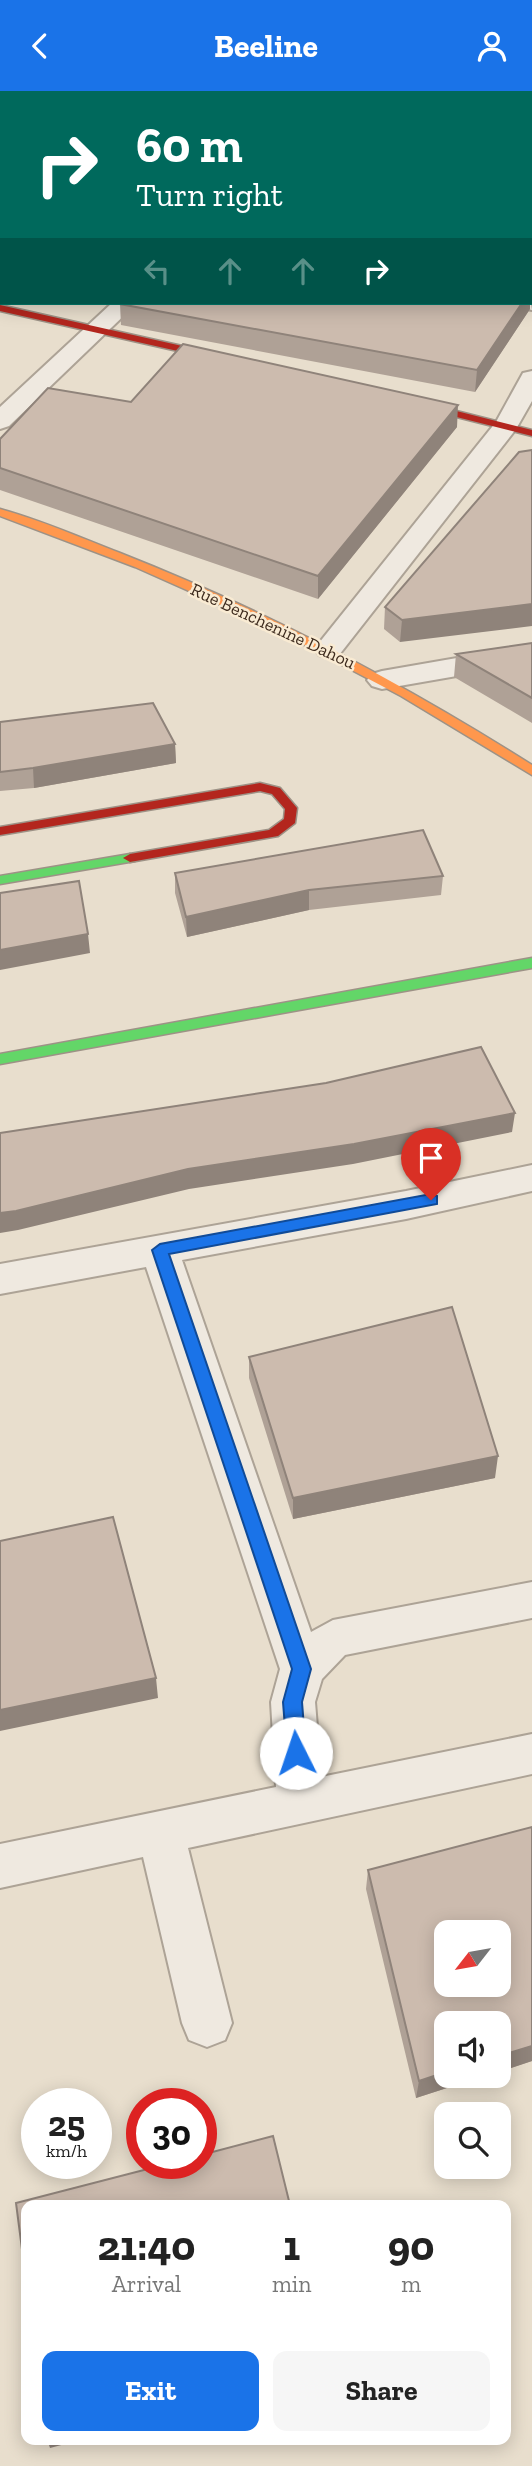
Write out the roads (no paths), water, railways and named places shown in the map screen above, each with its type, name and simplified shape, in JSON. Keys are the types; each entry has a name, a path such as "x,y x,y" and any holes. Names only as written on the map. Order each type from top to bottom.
{"street":[{"path":"0,421 123,305"},
{"path":"0,308 248,364"},
{"path":"329,649 519,429 532,378"},
{"path":"384,396 519,429"},
{"name":"Rue Benchenine Dahou","path":"0,512 100,546 329,649 497,747 532,771"},
{"path":"382,680 532,654"},
{"path":"0,831 260,787 276,791 291,808 290,820 273,833 0,880"},
{"path":"0,1059 532,963"},
{"path":"0,1279 406,1205 532,1178"},
{"path":"160,1250 302,1669"},
{"path":"300,1804 293,1702 302,1669 333,1639 532,1600"},
{"path":"0,1866 532,1754"},
{"path":"161,1832 207,2023"}]}
